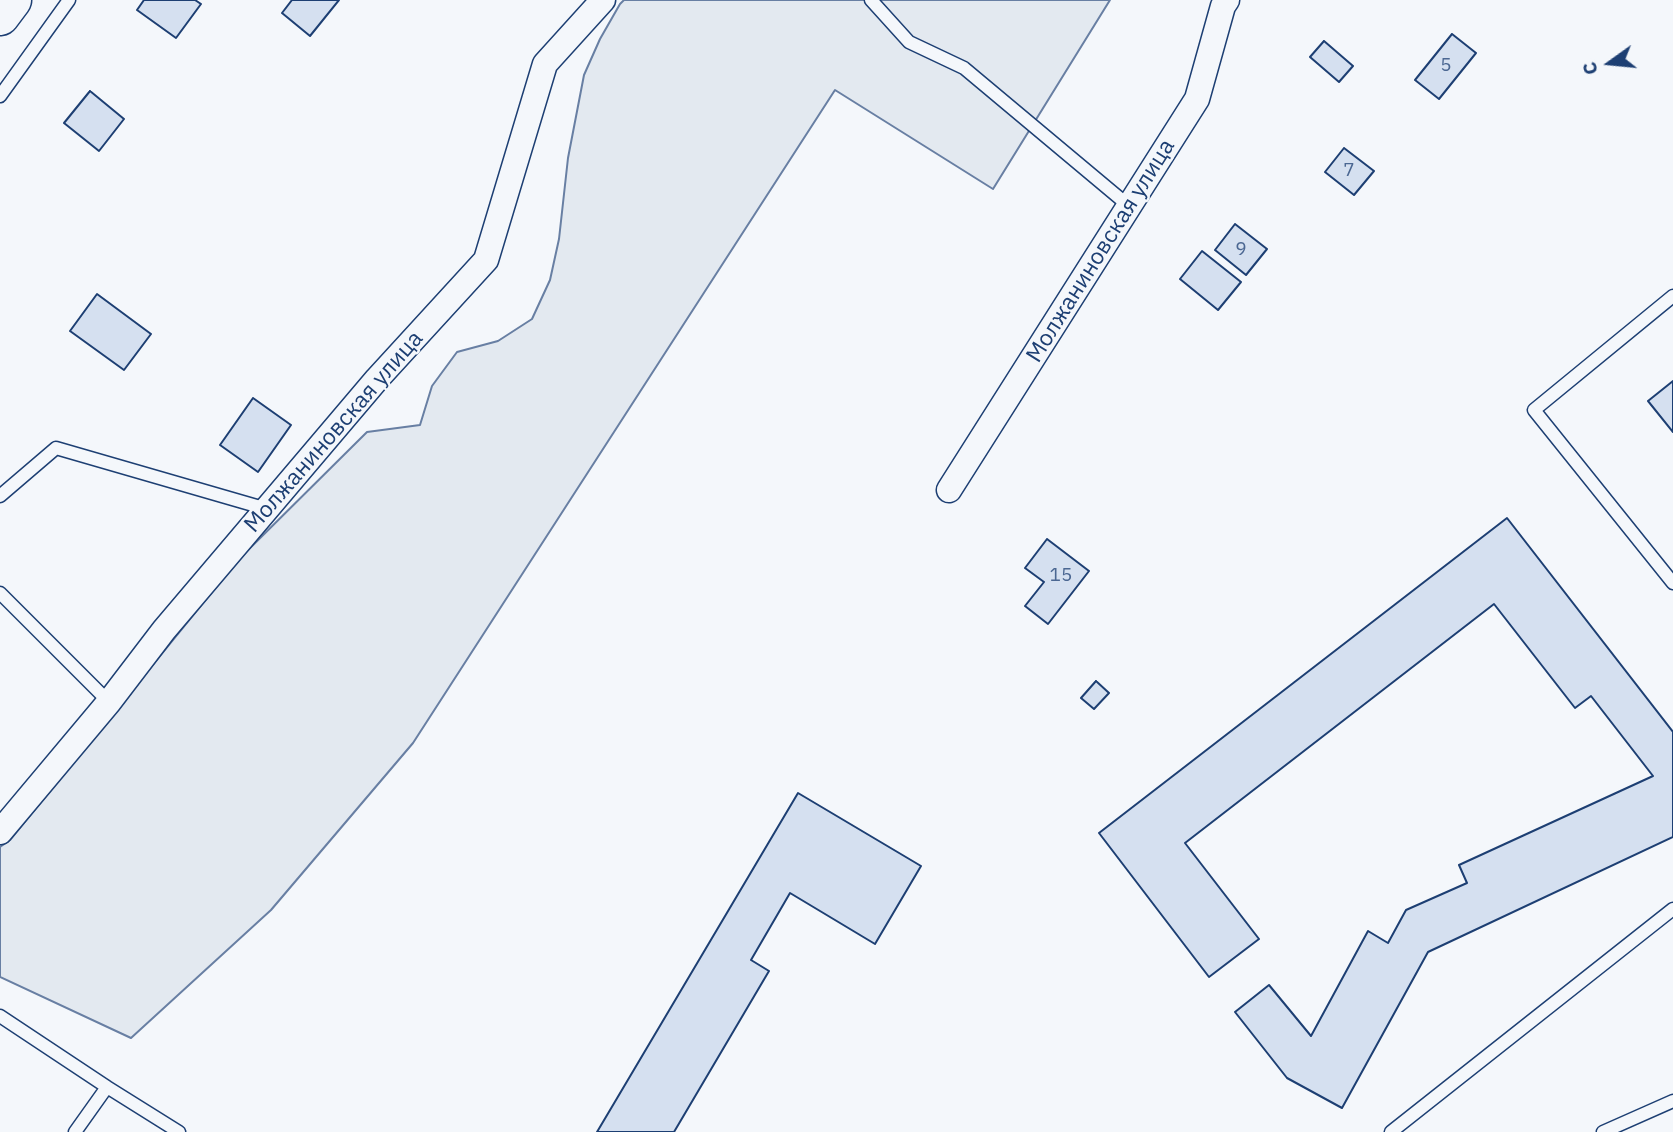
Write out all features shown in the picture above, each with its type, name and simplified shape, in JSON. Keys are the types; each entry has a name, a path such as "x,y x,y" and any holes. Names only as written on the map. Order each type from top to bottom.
{"highway":[{"path":"0,16 12,0"}],"street":[{"name":"Молжаниновская улица","path":"0,832 164,630 377,379 486,260 545,64 603,0"},
{"name":"Молжаниновская улица","path":"949,490 1197,99 1227,0"}],"lane":[{"path":"0,96 69,0"},
{"path":"871,0 909,42 964,68 1129,206"},
{"path":"1673,296 1534,410 1673,583"},
{"path":"0,496 57,448 267,509"},
{"path":"0,593 108,702"},
{"path":"1391,1132 1673,909"},
{"path":"0,1016 179,1132"},
{"path":"75,1132 107,1087"},
{"path":"1602,1132 1673,1101"}],"shaded area":[{"path":"624,0 1110,0 993,189 835,90 413,743 271,910 131,1038 0,977 0,847 10,840 238,560 367,432 420,425 432,386 457,352 498,341 532,319 550,280 559,239 568,158 584,75 600,39"}],"building":[{"path":"144,0 195,0 201,4 176,38 137,10"},
{"path":"292,0 339,0 310,36 282,13"},
{"path":"1452,34 1476,53 1439,99 1415,80"},
{"path":"1324,41 1353,66 1339,82 1310,57"},
{"path":"90,91 124,119 99,151 64,123"},
{"path":"1344,148 1374,171 1354,195 1325,172"},
{"path":"1235,224 1267,249 1246,275 1215,250"},
{"path":"1202,251 1241,282 1218,310 1180,279"},
{"path":"97,294 151,334 124,370 70,331"},
{"path":"1673,381 1673,432 1648,401"},
{"path":"253,398 291,425 258,472 220,445"},
{"path":"1507,518 1673,732 1673,837 1428,952 1342,1108 1287,1078 1235,1012 1269,985 1311,1036 1368,931 1388,943 1406,910 1467,883 1459,865 1653,776 1591,696 1575,708 1494,604 1185,843 1259,939 1209,977 1099,833"},
{"path":"1047,539 1089,571 1048,624 1025,606 1044,582 1025,568"},
{"path":"1096,681 1109,693 1094,709 1081,698"},
{"path":"798,793 921,866 875,944 790,893 751,960 769,971 674,1132 597,1132"}]}
